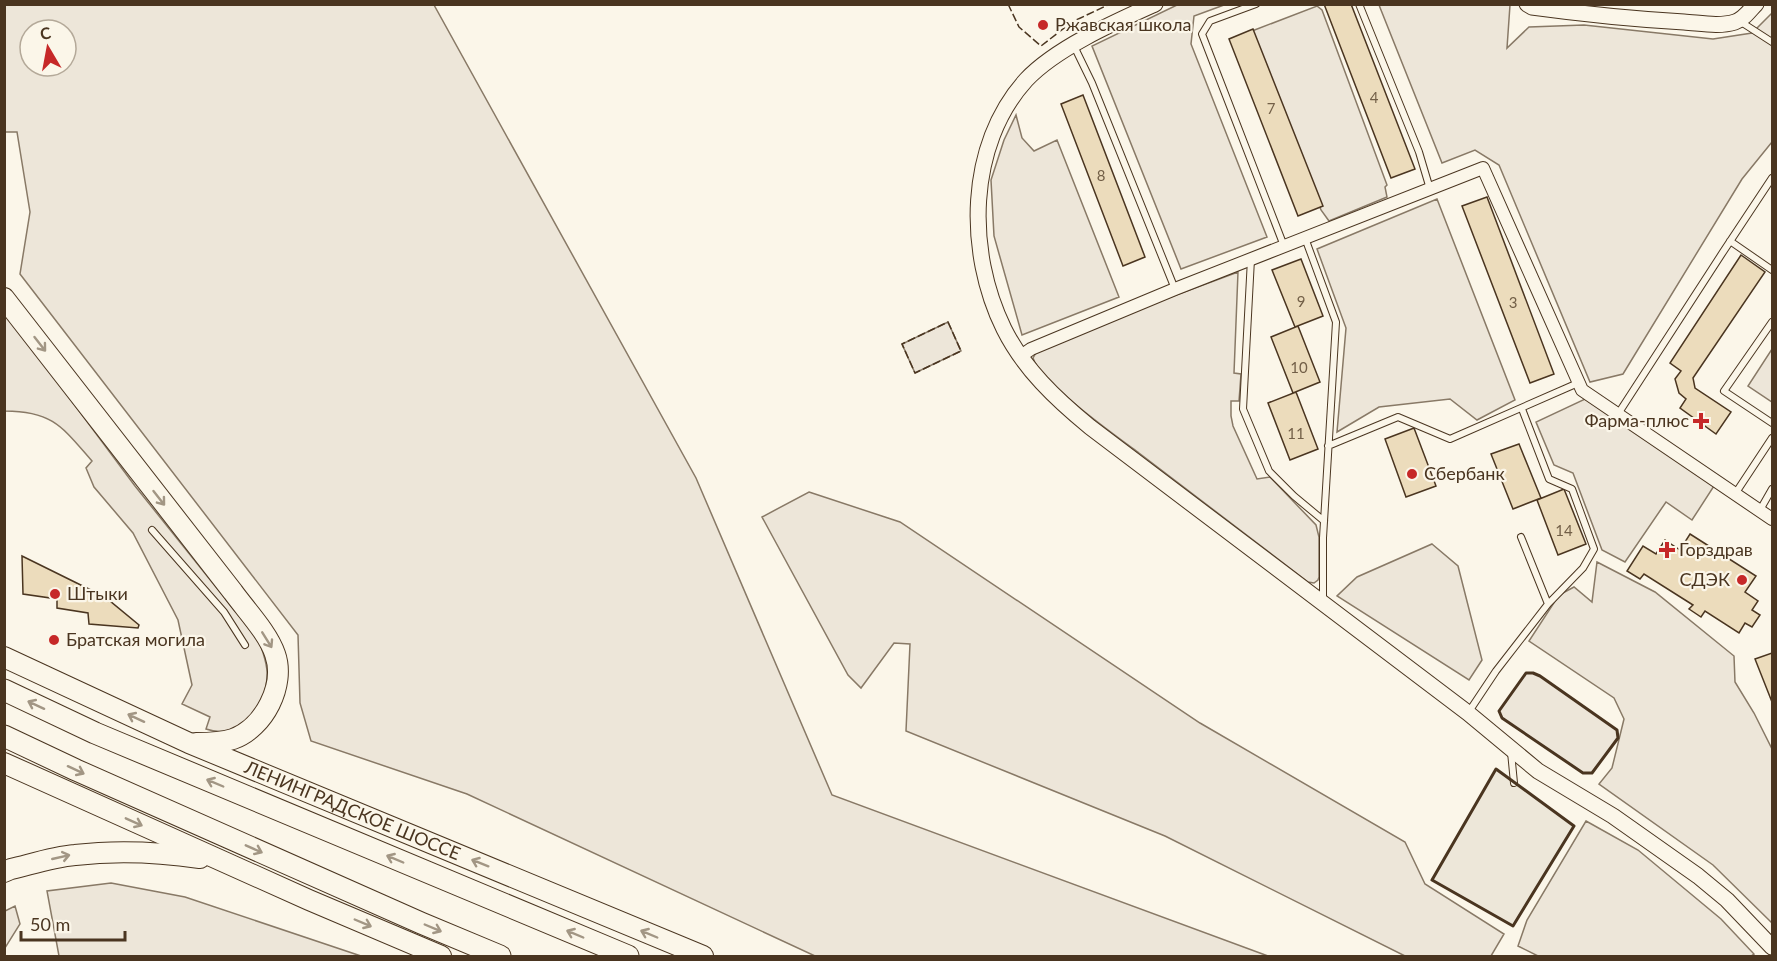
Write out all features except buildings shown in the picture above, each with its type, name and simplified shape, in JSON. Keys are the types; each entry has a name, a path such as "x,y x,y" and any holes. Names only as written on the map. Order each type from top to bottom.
{"highway":[{"name":"ЛЕНИНГРАДСКОЕ ШОССЕ","path":"4,690 94,733 628,957"},
{"path":"4,736 410,919 500,957"}],"main road":[{"path":"4,298 233,592 267,638 275,654 278,668 273,697 263,717 234,739 215,743 189,743"},
{"name":"ЛЕНИНГРАДСКОЕ ШОССЕ","path":"4,657 189,743 703,957"},
{"path":"4,764 441,957"},
{"path":"4,872 72,855 105,852 170,854 225,863"}],"street":[{"path":"1155,4 1106,27 1042,66 1013,98 991,139 980,179 978,222 984,270 996,311 1021,356 1036,376 1065,406 1209,518 1468,713 1538,771 1613,816 1698,876 1727,900 1773,947"},
{"path":"1527,4 1532,7 1576,13 1722,24 1744,17 1756,4"},
{"path":"1021,356 1031,349 1175,289 1483,168 1582,390 1773,519"}],"lane":[{"path":"1256,4 1210,21 1202,34 1284,246"},
{"path":"1359,4 1419,152 1430,189"},
{"path":"1738,20 1773,42"},
{"path":"1073,46 1092,83 1175,289"},
{"path":"1618,414 1773,178"},
{"path":"1305,238 1336,322 1324,521 1323,604"},
{"path":"1730,241 1773,270"},
{"path":"1251,259 1243,409 1269,471 1324,521"},
{"path":"1773,322 1724,391 1773,423"},
{"path":"1328,446 1398,417 1450,439 1578,383"},
{"path":"1468,713 1496,671 1548,604 1583,568 1594,549 1572,489 1549,479 1522,409"},
{"path":"1735,494 1773,438"},
{"path":"1759,511 1773,489"},
{"path":"152,530 224,612 245,645"},
{"path":"1521,537 1548,604"},
{"path":"224,612 232,603 233,592"},
{"path":"1511,749 1514,783"}],"shaded area":[{"path":"1179,4 1224,5 1194,16 1191,44 1267,237 1181,269 1092,46"},
{"path":"4,5 434,5 696,478 832,795 1268,956 815,956 467,794 311,741 300,703 298,635 20,274 30,212 17,132 5,132"},
{"path":"1379,5 1510,5 1507,48 1529,27 1584,25 1713,39 1752,33 1772,13 1772,142 1742,179 1623,374 1590,382 1499,165 1475,150 1442,163"},
{"path":"1317,6 1322,10 1387,185 1385,187 1387,197 1329,221 1321,210 1252,31"},
{"path":"1016,115 1022,138 1034,151 1057,140 1119,297 1022,335 994,236 991,180 1004,140"},
{"path":"1437,199 1515,400 1477,420 1450,399 1379,407 1337,432 1346,328 1317,249"},
{"path":"1238,272 1234,373 1241,374 1239,401 1231,401 1233,426 1257,479 1270,477 1316,525 1319,537 1319,577 1314,583 1308,582 1080,408 1049,381 1033,358 1037,351 1052,341"},
{"path":"4,310 135,486 260,642 267,667 266,687 257,709 240,726 230,730 206,729 210,717 182,704 192,685 178,620 133,533 94,487 86,468 92,461 73,439 46,418 35,414 5,411"},
{"path":"948,322 961,351 915,373 902,344"},
{"path":"1772,349 1772,402 1748,386"},
{"path":"1585,399 1714,486 1692,520 1666,502 1625,562 1602,550 1573,473 1554,465 1536,422"},
{"path":"809,492 900,522 1200,723 1405,842 1425,884 1504,934 1491,956 1405,956 1165,836 906,731 910,644 894,643 861,688 848,675 762,517"},
{"path":"1432,544 1458,566 1482,660 1469,680 1337,596 1357,577"},
{"path":"1597,562 1655,592 1734,656 1735,682 1772,749 1772,923 1713,865 1599,784 1612,768 1624,719 1614,698 1529,641 1559,595 1574,587 1592,602"},
{"path":"1526,673 1540,676 1617,730 1618,738 1592,773 1583,773 1502,718 1499,711"},
{"path":"1496,769 1574,826 1513,926 1432,880"},
{"path":"1586,821 1638,850 1721,919 1754,954 1751,956 1538,956 1518,946 1527,920"},
{"path":"111,883 185,897 361,956 59,956 47,891"},
{"path":"15,906 20,924 5,948 5,911"}],"fence":[{"path":"1008,4 1019,27 1041,46 1072,22 1110,4"},
{"path":"948,322 961,351 915,373 902,344 948,322"}],"wall":[{"path":"1526,673 1540,676 1617,730 1618,738 1592,773 1583,773 1502,718 1499,711 1526,673"},
{"path":"1496,769 1574,826 1513,926 1432,880 1496,769"}],"place":[{"name":"Ржавская школа","path":"1043,25"},
{"name":"Фарма-плюс","path":"1701,421"},
{"name":"Сбербанк","path":"1412,474"},
{"name":"Горздрав","path":"1667,550"},
{"name":"СДЭК","path":"1742,580"},
{"name":"Штыки","path":"55,594"},
{"name":"Братская могила","path":"54,640"}]}
